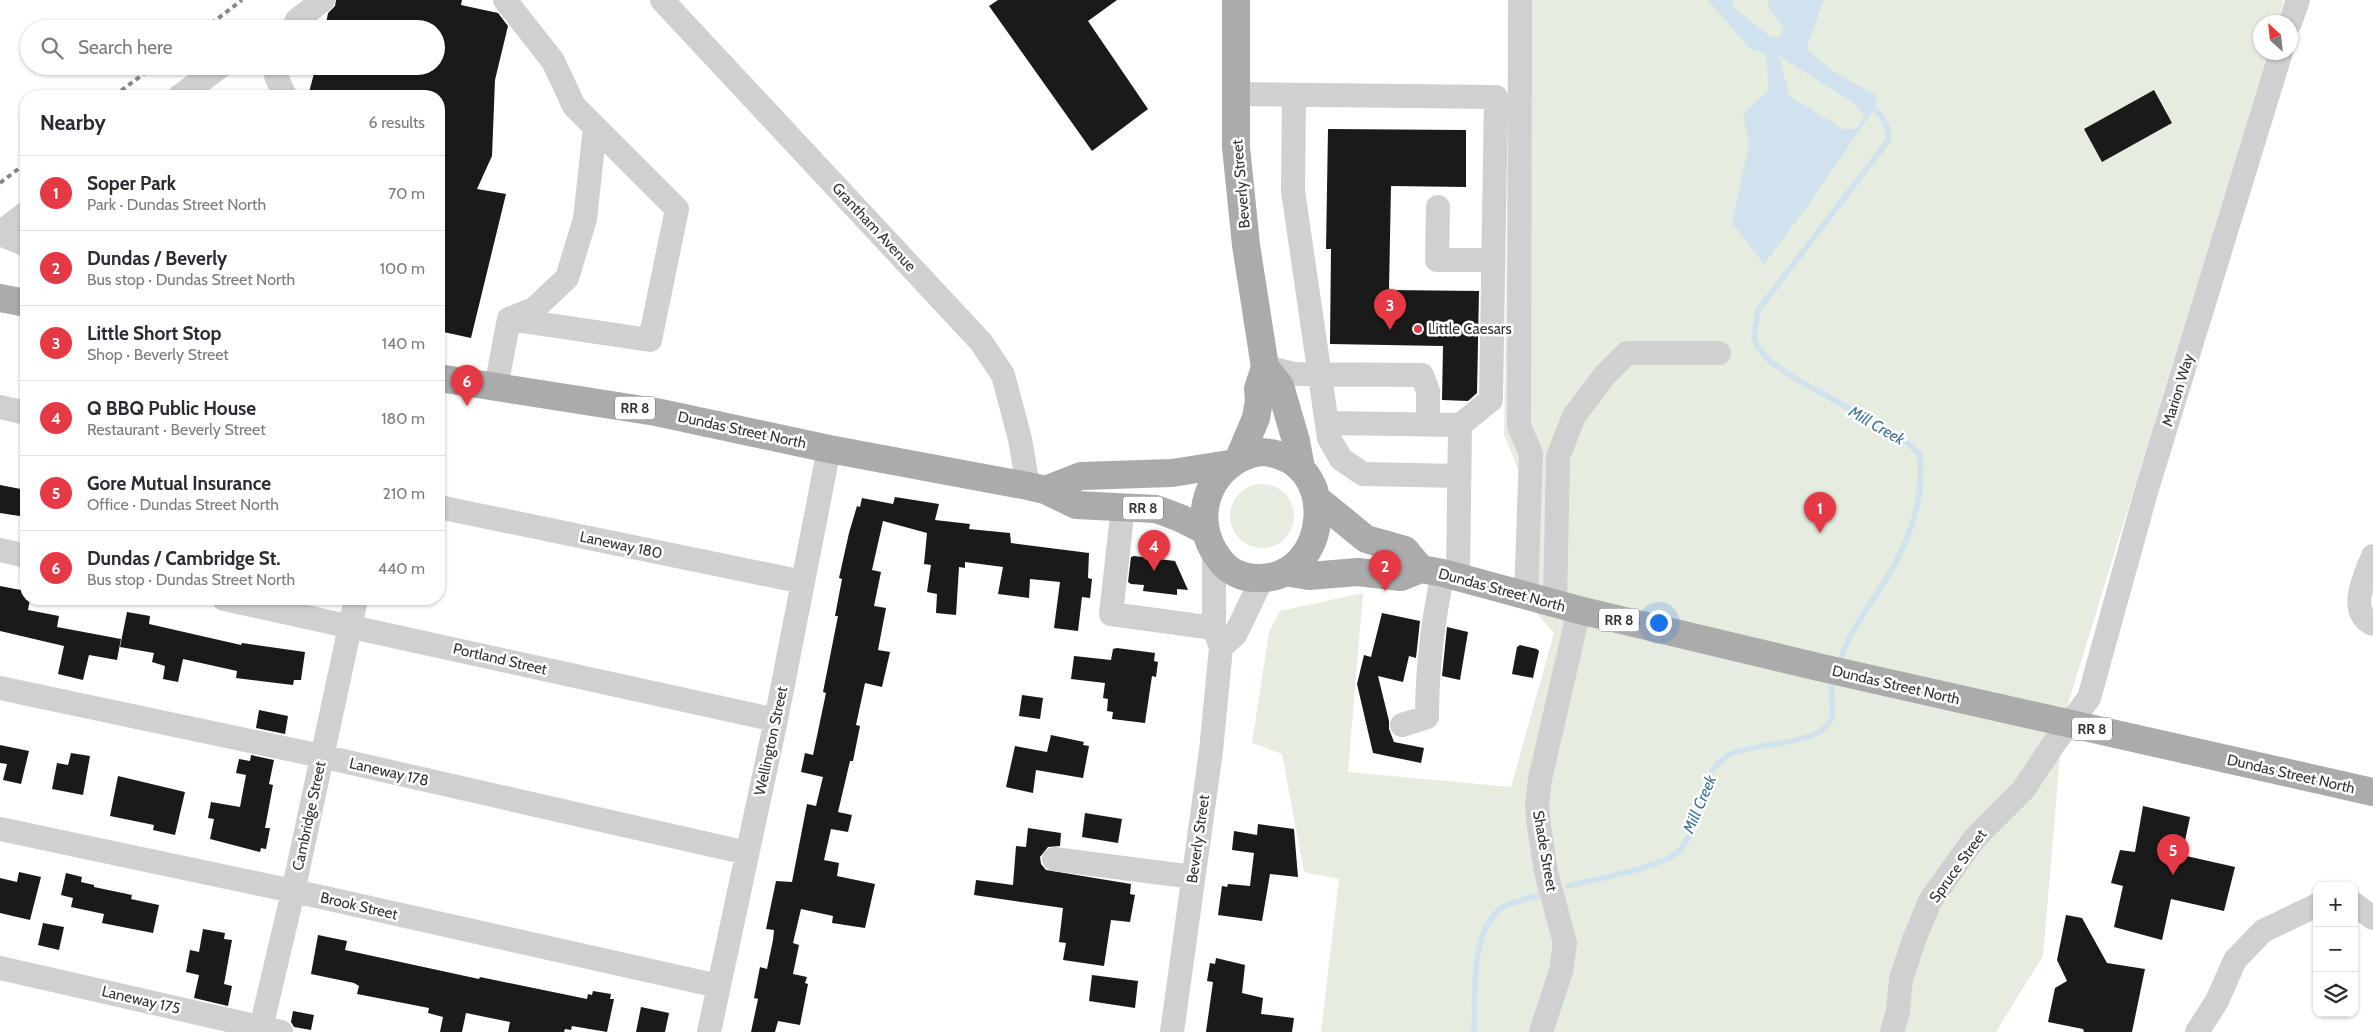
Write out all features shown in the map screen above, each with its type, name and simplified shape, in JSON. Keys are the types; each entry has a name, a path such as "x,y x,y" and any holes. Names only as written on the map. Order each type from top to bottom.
{"main road":[{"name":"Beverly Street","path":"1234,461 1256,418 1259,401 1258,389 1265,367 1246,245 1236,147 1236,0"},
{"path":"0,298 20,302"},
{"name":"Beverly Street","path":"1265,367 1280,386 1296,441 1301,468"},
{"name":"Dundas Street North","path":"445,379 656,412 829,449 1036,488 1076,505 1156,509 1180,518 1210,542"},
{"path":"1036,488 1081,476 1172,473 1234,461 1260,452 1272,452 1292,460 1301,468 1311,482 1317,499 1317,524 1309,547 1294,566 1273,575 1251,578 1235,572 1222,562 1210,542 1204,518 1208,494 1220,472 1234,461"},
{"name":"Dundas Street North","path":"1317,499 1366,539 1405,550 1441,572 1526,596 1818,668 2373,792"},
{"name":"Dundas Street North","path":"1273,575 1309,576 1358,572 1401,577 1441,572"}],"street":[{"path":"298,20 323,0"},
{"path":"505,0 553,62 574,106 677,209 650,340 509,319"},
{"name":"Grantham Avenue","path":"662,0 981,342 1003,374 1020,440 1036,488"},
{"path":"1520,0 1518,416 1519,426 1531,454 1526,596"},
{"path":"2293,15 2298,0"},
{"name":"Marion Way","path":"2069,724 2089,698 2146,492 2279,60"},
{"path":"188,90 209,75"},
{"path":"276,75 282,90"},
{"path":"1236,94 1496,97 1491,400 1460,425 1328,423"},
{"path":"1294,95 1293,191 1329,438 1340,459 1363,474 1459,476"},
{"path":"509,319 534,308 567,278 585,219 595,127"},
{"path":"1438,207 1437,260 1493,260"},
{"path":"20,218 0,234 20,242"},
{"path":"496,387 509,319"},
{"path":"1531,454 1558,457 1574,416 1605,375 1627,352 1719,353"},
{"path":"1265,367 1294,374 1422,375 1428,391 1428,424"},
{"path":"0,407 20,412"},
{"path":"1402,725 1427,717 1427,679 1436,606 1459,476 1460,425"},
{"name":"Wellington Street","path":"709,1032 776,720 829,449"},
{"name":"Shade Street","path":"1540,1032 1561,971 1565,943 1546,872 1537,804 1567,607 1558,457"},
{"name":"Laneway 180","path":"445,508 803,582"},
{"path":"1122,508 1111,614 1218,637 1235,635 1273,575"},
{"name":"Beverly Street","path":"1172,1032 1212,743 1218,637 1210,542"},
{"path":"0,550 20,555"},
{"path":"2373,556 2361,586 2360,607 2373,624"},
{"name":"Portland Street","path":"252,605 776,720"},
{"name":"Cambridge Street","path":"267,1030 321,756 355,605"},
{"name":"Laneway 178","path":"0,688 321,756 747,853"},
{"name":"Spruce Street","path":"1892,1032 1898,1010 1901,979 1915,937 1930,901 1974,839 2023,790 2069,724"},
{"name":"Brook Street","path":"0,829 718,986"},
{"path":"1054,859 1193,876"},
{"path":"2197,1032 2217,1001 2235,960 2263,931 2313,907"},
{"path":"2358,907 2373,918"},
{"name":"Laneway 175","path":"0,968 267,1030"}],"shaded area":[{"path":"1510,0 2284,0 2279,15 2253,15 2253,60 2266,60 2063,720 2043,956 1996,1032 1321,1032 1339,879 1304,872 1282,754 1252,743 1269,632 1280,611 1363,593 1348,772 1511,787 1554,633 1532,608 1519,472 1504,435"},
{"path":"1262,484 1280,490 1288,498 1294,516 1288,534 1280,542 1262,548 1244,542 1236,534 1230,516 1236,498 1244,490"}],"water":[{"path":"1708,0 1732,0 1733,7 1771,37 1780,37 1784,27 1769,10 1768,0 1824,0 1806,49 1833,71 1877,96 1874,109 1809,204 1764,264 1732,223 1749,144 1743,114 1769,90 1766,54 1749,48","holes":["1779,56 1854,103 1865,116 1856,129 1843,129 1789,96"]}],"building":[{"path":"336,0 462,0 461,5 498,13 508,26 495,80 492,156 477,189 506,194 471,338 445,332 445,90 310,90 314,75 445,75 445,20 327,20 328,13 335,6"},
{"path":"998,0 1117,0 1088,21 1148,109 1092,151 989,6"},
{"path":"2154,90 2172,123 2102,162 2084,129"},
{"path":"1328,129 1466,130 1466,187 1391,186 1389,290 1479,291 1477,393 1468,401 1442,400 1443,346 1330,344 1331,249 1326,249"},
{"path":"0,485 20,489 20,516 0,513"},
{"path":"895,497 939,504 935,520 970,524 969,529 1010,533 1011,543 1089,553 1088,578 1092,579 1090,598 1082,597 1078,631 1054,628 1060,582 1030,579 1029,598 998,594 1003,567 965,562 965,568 959,567 956,615 936,613 937,594 927,592 931,565 924,564 927,533 883,521 872,570 881,572 874,606 886,608 878,650 890,652 882,687 865,683 856,725 860,726 853,761 850,761 838,812 852,815 848,832 831,829 824,860 839,863 837,876 875,884 865,928 832,923 833,916 801,909 793,943 799,945 793,974 807,977 805,983 808,984 800,1025 778,1021 775,1032 751,1032 758,999 754,998 760,967 767,969 773,940 774,930 766,929 776,881 792,882 807,804 816,806 823,777 801,772 805,753 813,755 826,693 823,692 838,616 835,616 842,579 839,578 849,533 857,506 860,507 862,498 893,504"},
{"path":"1131,557 1175,561 1188,590 1177,589 1177,595 1143,591 1144,585 1131,584 1128,582"},
{"path":"0,586 20,590 20,605 29,605 28,610 59,616 57,627 121,639 117,660 89,655 83,680 58,674 64,646 0,631"},
{"path":"127,612 150,616 149,624 241,645 242,643 305,652 301,680 294,680 293,685 236,678 237,671 183,659 178,682 163,679 165,666 152,662 154,653 120,647"},
{"path":"1382,613 1420,621 1416,658 1409,656 1403,682 1378,676 1389,721 1389,729 1394,742 1424,748 1421,763 1373,753 1357,684 1364,655 1371,657"},
{"path":"1447,627 1468,632 1460,680 1442,676"},
{"path":"1520,645 1539,651 1533,678 1512,674 1517,647"},
{"path":"1113,649 1155,653 1154,661 1158,662 1156,677 1152,676 1145,723 1112,719 1113,712 1107,711 1108,699 1103,698 1105,683 1071,679 1074,656 1111,660"},
{"path":"1022,695 1043,698 1040,719 1019,716"},
{"path":"259,710 288,716 285,734 256,728"},
{"path":"1051,735 1084,742 1083,745 1089,746 1083,778 1036,770 1033,793 1006,787 1015,746 1047,752"},
{"path":"0,745 29,751 21,784 3,780 7,764 0,763"},
{"path":"71,753 90,756 83,795 52,789 57,763 68,765"},
{"path":"251,755 274,760 269,784 273,785 265,828 270,828 266,849 261,848 260,852 210,839 214,819 208,818 211,802 240,807 246,775 236,773 239,759 250,761"},
{"path":"118,776 185,792 175,835 153,830 154,825 110,816"},
{"path":"2143,806 2190,817 2182,855 2235,867 2224,911 2171,899 2162,940 2114,927 2123,886 2111,883 2120,850 2135,852"},
{"path":"1085,813 1122,819 1118,843 1082,837"},
{"path":"1258,824 1294,829 1298,877 1270,874 1262,921 1218,915 1222,886 1227,887 1228,884 1250,886 1254,853 1232,850 1234,831 1257,835"},
{"path":"1028,828 1061,833 1060,846 1048,847 1040,857 1041,864 1046,870 1131,884 1130,894 1135,895 1130,922 1111,920 1104,966 1063,960 1066,943 1059,942 1063,908 974,895 976,880 1013,885 1016,846 1026,847"},
{"path":"19,872 41,877 30,920 0,913 0,878 17,882"},
{"path":"66,873 82,877 81,882 94,885 94,887 132,895 131,899 159,905 153,933 102,923 104,914 71,907 73,898 61,895"},
{"path":"2066,915 2082,918 2107,963 2145,969 2132,1032 2084,1032 2083,1029 2048,1022 2055,988 2067,981 2057,960"},
{"path":"43,923 64,927 59,950 38,945"},
{"path":"203,929 225,933 224,939 232,940 224,984 232,986 228,1006 194,998 199,975 186,972 190,950 199,952"},
{"path":"318,935 347,941 345,950 479,979 480,977 587,999 588,994 592,995 593,991 611,994 610,999 614,999 607,1032 572,1026 571,1030 565,1029 564,1032 508,1032 510,1022 466,1013 462,1032 440,1032 443,1017 428,1013 429,1008 357,994 359,986 354,983 311,974"},
{"path":"1216,958 1245,965 1242,993 1263,998 1261,1014 1294,1018 1292,1032 1206,1032 1213,982 1207,981 1210,963 1215,964"},
{"path":"1092,975 1138,981 1135,1008 1089,1001"},
{"path":"641,1007 669,1013 665,1032 636,1032"},
{"path":"293,1011 314,1015 311,1030 294,1027 291,1022"}],"waterway":[{"name":"Mill Creek","path":"1839,664 1852,632 1892,569 1907,538 1913,522 1920,490 1920,455 1905,440 1791,376 1771,362 1757,347 1754,336 1758,310 1888,141 1888,130 1884,120 1869,105"},
{"name":"Mill Creek","path":"1568,886 1642,868 1677,853 1685,843 1691,830 1705,785 1721,761 1733,753 1794,741 1824,728 1833,716 1831,690 1834,677"},
{"name":"Mill Creek","path":"1474,1032 1478,951 1489,921 1502,907 1542,894"}],"railway":[{"path":"216,20 242,0"},
{"path":"122,90 142,75"},
{"path":"0,183 20,168"}],"place":[{"name":"Little Caesars","path":"1418,329"},
{"name":"Little Short Stop","path":"1390,330"},
{"name":"Dundas / Cambridge St.","path":"467,406"},
{"name":"Soper Park","path":"1820,533"},
{"name":"Q BBQ Public House","path":"1154,571"},
{"name":"Dundas / Beverly","path":"1385,591"},
{"name":"Gore Mutual Insurance","path":"2173,875"}]}
